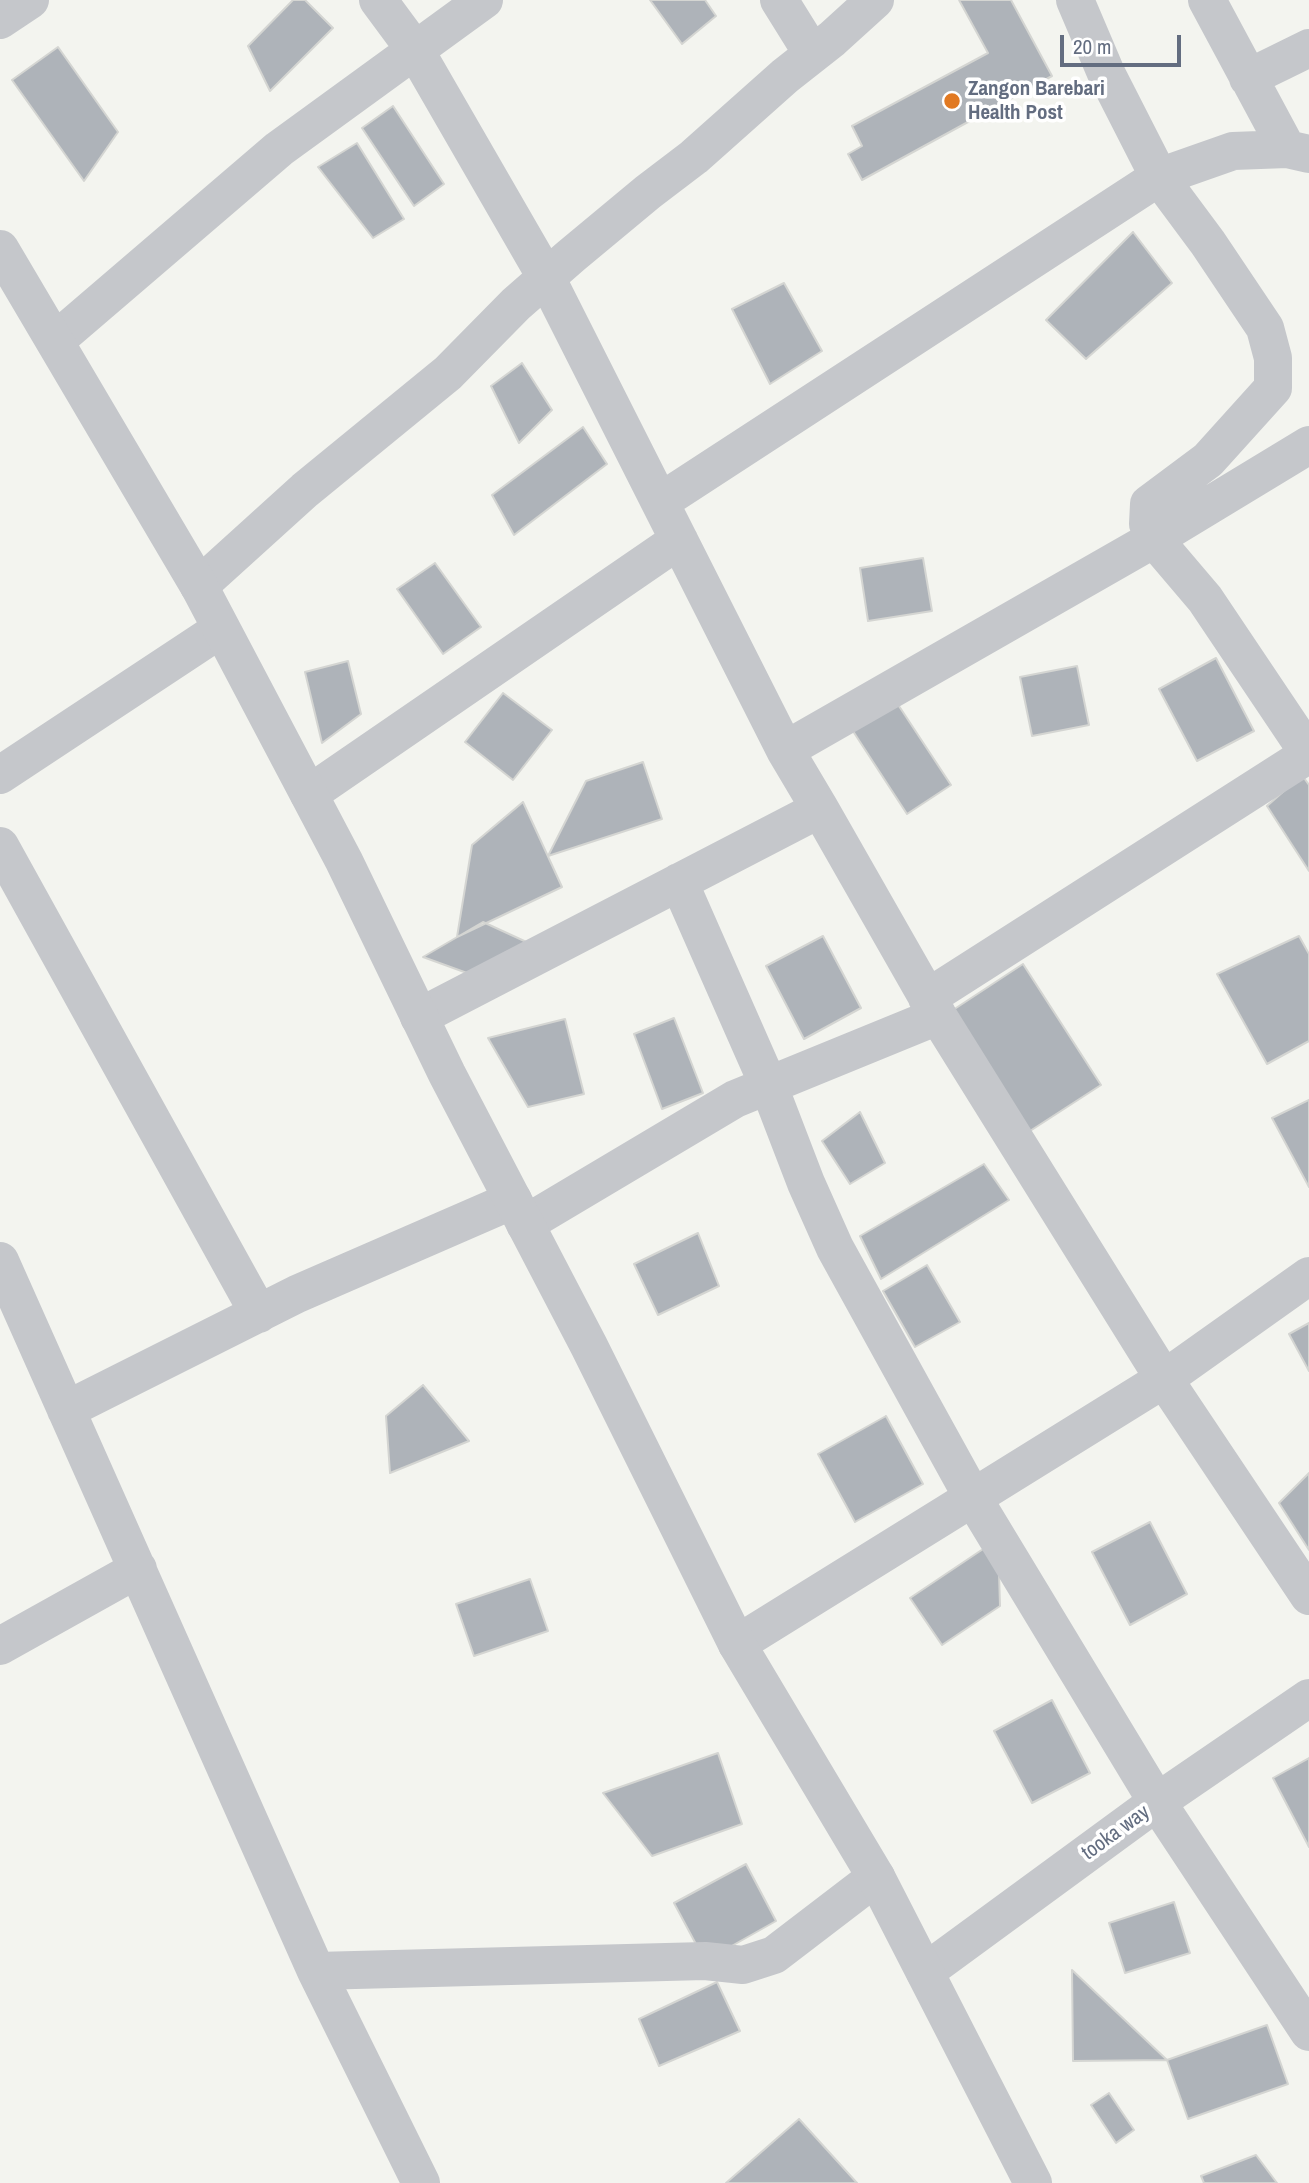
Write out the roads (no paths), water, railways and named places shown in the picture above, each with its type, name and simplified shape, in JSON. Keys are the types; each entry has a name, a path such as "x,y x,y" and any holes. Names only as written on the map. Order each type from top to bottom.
{"street":[{"path":"0,20 30,0"},
{"path":"378,0 415,50 547,277 785,750 932,1007 1164,1380 1309,1596"},
{"path":"55,341 279,149 484,0"},
{"path":"779,0 822,46"},
{"path":"822,46 828,0"},
{"path":"199,586 304,491 448,373 516,304 547,277 694,157 875,0"},
{"path":"66,1410 297,1294 519,1212 735,1099 932,1007 1309,754 1205,600 1154,540 1148,524 1149,504 1208,460 1273,388 1273,358 1265,328 1208,243 1159,177 1106,73 1075,0"},
{"path":"1207,0 1248,78 1298,151"},
{"path":"1248,78 1309,48"},
{"path":"660,502 1159,177 1233,151 1298,151"},
{"path":"0,248 199,586 344,861 419,1017 589,1346 737,1644 876,1877 1033,2183"},
{"path":"785,750 1154,540 1309,446"},
{"path":"309,794 679,540"},
{"path":"0,775 221,629"},
{"path":"419,1017 820,809"},
{"path":"0,846 259,1314"},
{"path":"680,882 768,1084 806,1183 835,1248 973,1498 1157,1802 1309,2032"},
{"path":"0,1261 316,1971 421,2183"},
{"path":"737,1644 1164,1380 1309,1276"},
{"path":"0,1646 138,1569"},
{"name":"tooka way","path":"925,1972 1157,1802 1309,1698"},
{"path":"316,1971 705,1961 743,1965 775,1955 876,1877"}],"place":[{"name":"Zangon Barebari Health Post","path":"952,101"}]}
